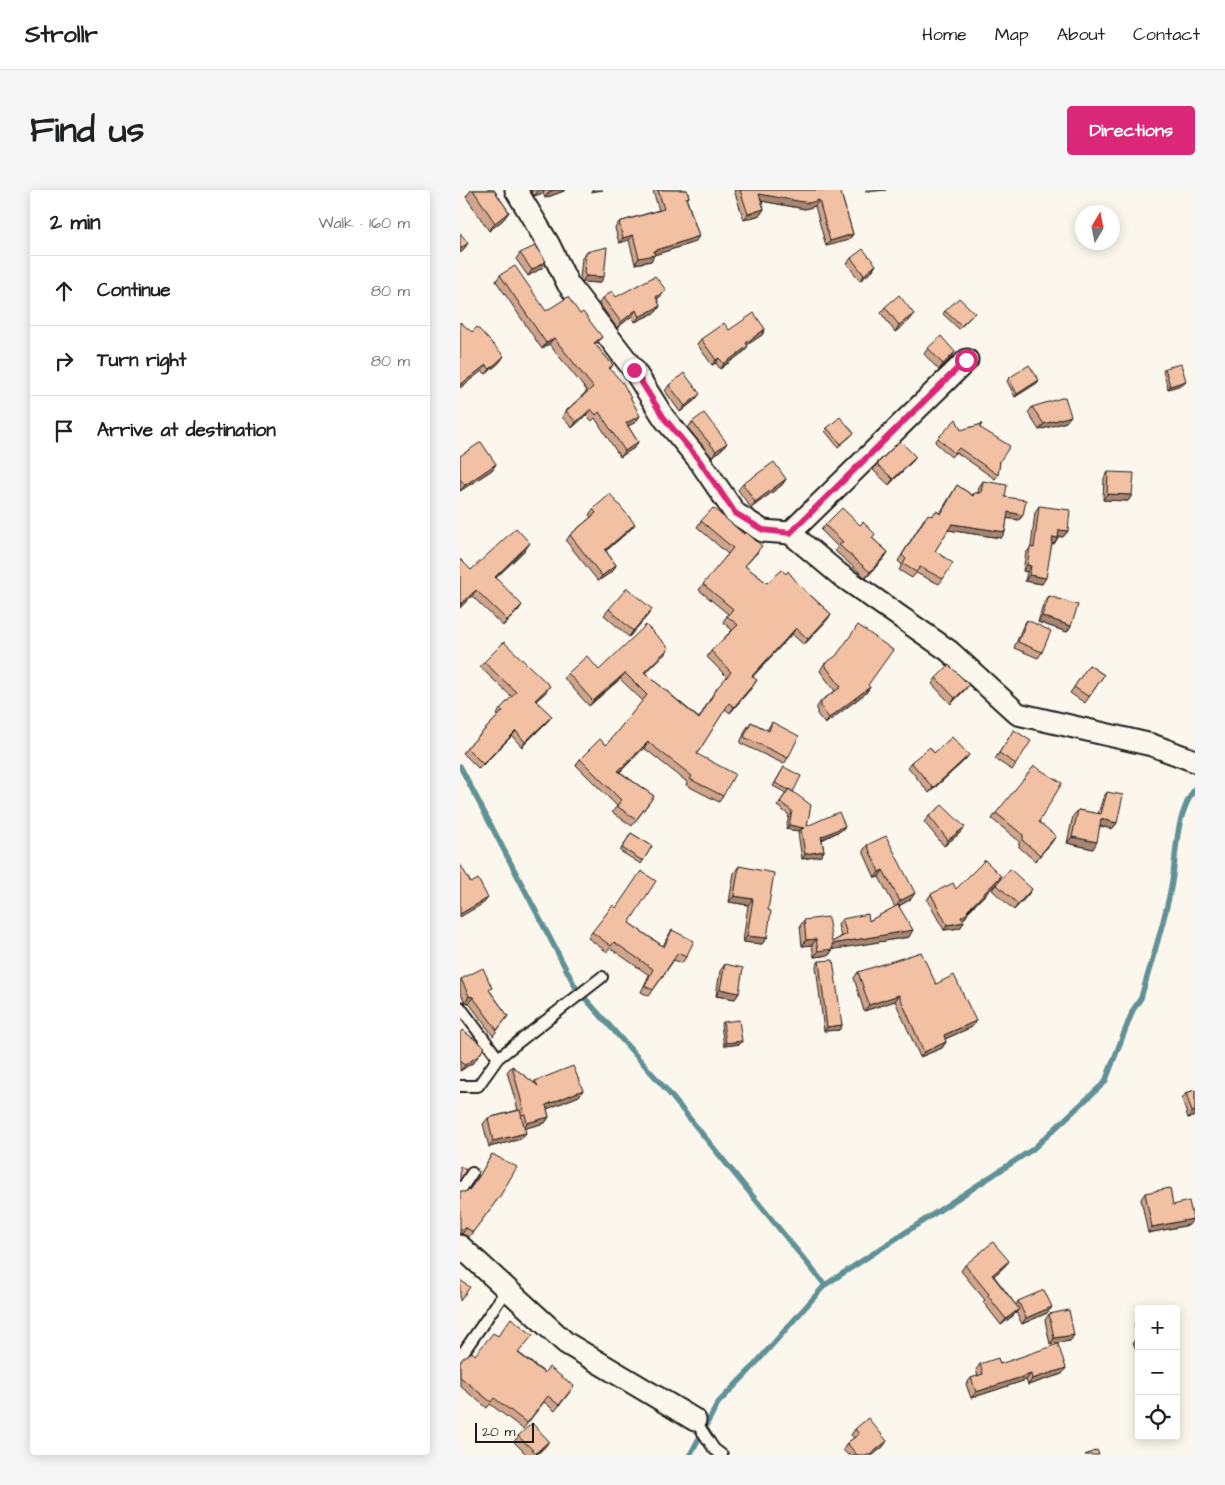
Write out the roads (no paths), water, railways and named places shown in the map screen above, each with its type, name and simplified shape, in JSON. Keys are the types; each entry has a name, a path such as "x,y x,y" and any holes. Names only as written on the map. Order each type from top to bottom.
{"street":[{"path":"516,190 549,245 568,284 634,370 664,418 699,460 735,513 763,530 790,533 855,585 949,651 1018,714 1152,745 1195,760"},
{"path":"790,533 966,360"},
{"path":"460,1246 566,1343 695,1420"}],"lane":[{"path":"460,1086 478,1086 498,1058 602,977"},
{"path":"460,1007 498,1058"},
{"path":"460,1191 472,1173"},
{"path":"460,1357 507,1290"},
{"path":"695,1420 718,1452"}],"waterway":[{"path":"460,766 576,988 664,1087 825,1285"},
{"path":"690,1455 718,1403 750,1370 825,1285 1033,1149 1105,1082 1133,1010 1141,998 1168,901 1177,837 1183,813 1195,788"}]}
